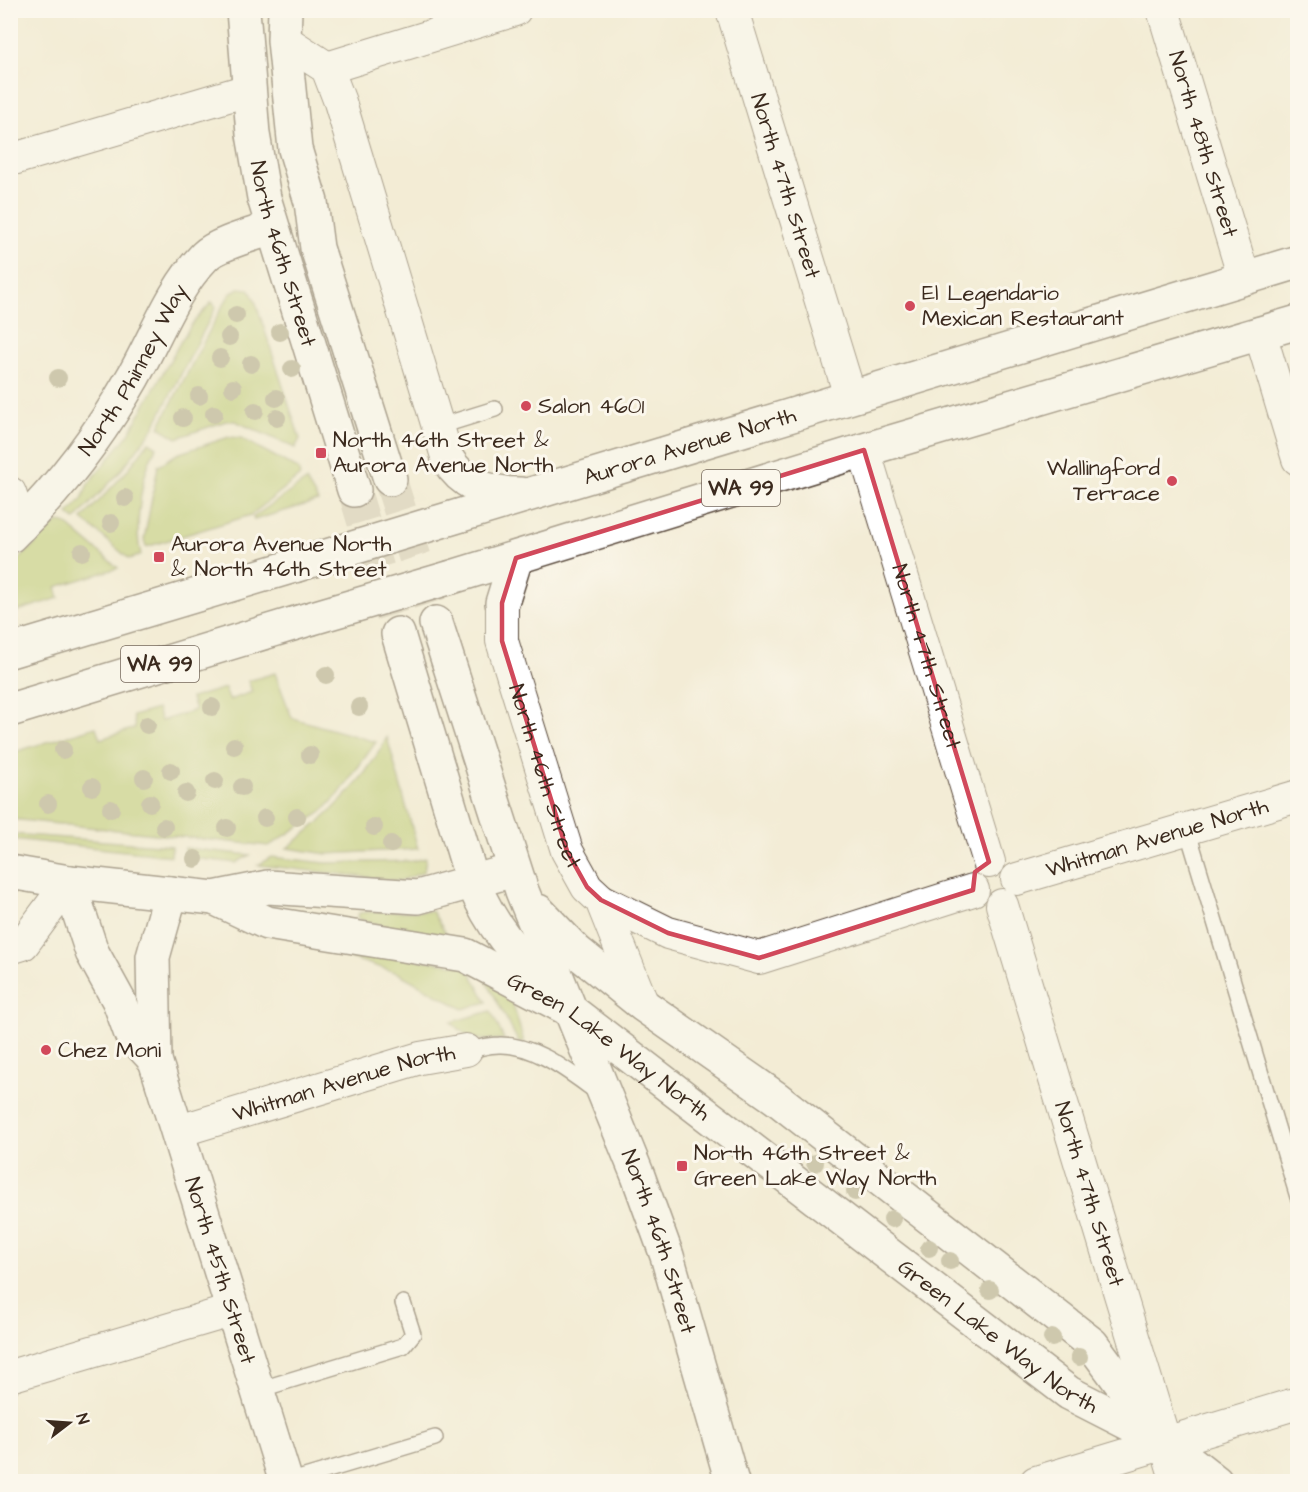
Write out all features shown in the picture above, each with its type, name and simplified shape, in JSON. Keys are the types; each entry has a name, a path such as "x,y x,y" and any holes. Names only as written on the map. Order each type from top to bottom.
{"main road":[{"name":"North 46th Street","path":"243,10 256,166 272,228 354,490"},
{"name":"North 46th Street","path":"285,25 295,149 310,202 317,249 390,479"},
{"path":"272,228 317,249"},
{"name":"North Phinney Way","path":"16,531 78,460 102,426 136,371 179,288 207,254 272,228"},
{"name":"Aurora Avenue North","path":"10,651 1298,262"},
{"name":"WA 99","path":"10,710 516,558 864,450 1298,322"},
{"path":"448,460 462,477 475,486 506,494 528,494"},
{"path":"502,603 516,558"},
{"name":"North 46th Street","path":"436,623 518,880 606,1097 667,1256 732,1482"},
{"name":"North 46th Street","path":"398,634 473,883 503,939 570,1010"},
{"name":"Green Lake Way North","path":"10,872 69,882 214,898 268,887 418,897 473,883 518,880 576,951 643,1005 776,1098 1092,1344 1165,1442"},
{"name":"North 45th Street","path":"69,882 92,951 119,1001 131,1034 155,1060"},
{"name":"North 45th Street","path":"171,893 153,957 155,1060 287,1482"},
{"name":"Green Lake Way North","path":"214,898 267,923 465,955 570,1010 1069,1393 1165,1442 1216,1482"}],"street":[{"path":"448,460 342,107 327,68 515,10"},
{"name":"North 47th Street","path":"732,10 850,396"},
{"name":"North 48th Street","path":"1163,10 1244,278"},
{"name":"North 46th Street","path":"285,25 327,68"},
{"path":"10,160 248,90"},
{"path":"1260,333 1298,459"},
{"name":"North 47th Street","path":"864,450 989,862"},
{"path":"10,493 16,531"},
{"name":"North 46th Street","path":"502,603 502,641 567,851 586,887 601,900 643,1005"},
{"name":"Whitman Avenue North","path":"1009,892 1187,829 1298,795"},
{"path":"989,862 1007,864 1009,892 984,903 973,890 975,872 989,862"},
{"path":"10,948 23,944 69,882"},
{"path":"601,900 668,933 759,958 973,890"},
{"name":"North 47th Street","path":"1009,892 1177,1482"},
{"name":"Whitman Avenue North","path":"178,1131 420,1058 466,1050"},
{"path":"10,1376 234,1310"},
{"path":"1036,1482 1298,1403"}],"lane":[{"path":"437,427 495,409"},
{"path":"1187,829 1298,1197"},
{"name":"Whitman Avenue North","path":"466,1050 501,1045 528,1050 557,1064 606,1097"},
{"path":"258,1390 403,1346 413,1334 403,1303"},
{"path":"287,1482 435,1438"}],"highlighted area":[{"path":"864,450 989,862 975,872 973,890 759,958 668,933 601,900 587,887 567,851 502,641 502,603 516,558"}],"green space":[{"path":"239,288 249,289 255,300 300,439 295,448 235,421 226,421 177,438 159,427 222,307 230,294"},
{"path":"212,302 216,307 152,430 119,473 75,520 68,514 82,499 88,484 128,435 181,341 192,324"},
{"path":"229,437 241,438 298,469 300,476 251,515 146,547 144,540 158,466 177,454"},
{"path":"149,442 157,447 151,457 140,500 138,530 141,555 129,559 82,519 126,472"},
{"path":"306,481 318,501 254,520 253,517"},
{"path":"58,522 65,523 118,568 56,587 59,598 11,613 11,567"},
{"path":"275,673 292,718 376,742 339,794 322,812 269,846 11,819 11,753 96,727 100,739 135,728 133,716 157,709 161,721 195,710 191,698 225,688 229,700 252,692 248,681"},
{"path":"387,737 418,849 327,854 287,848 317,824 356,785"},
{"path":"11,834 172,846 171,856 12,839"},
{"path":"185,848 250,855 236,863 184,857"},
{"path":"271,857 326,863 413,861 426,858 424,872 400,881 258,865"},
{"path":"432,911 448,937 406,932 357,917 359,913 366,912"},
{"path":"312,946 467,966 487,1002 463,1009 398,973"},
{"path":"480,969 511,997 524,1042 518,1041"},
{"path":"491,1011 504,1039 475,1039 451,1022"}],"tunnel":[{"path":"390,479 436,623"},
{"path":"354,490 398,634"}],"place":[{"name":"El Legendario Mexican Restaurant","path":"910,306"},
{"name":"Salon 4601","path":"526,406"},
{"name":"North 46th Street & Aurora Avenue North","path":"321,453"},
{"name":"Wallingford Terrace","path":"1172,481"},
{"name":"Aurora Avenue North & North 46th Street","path":"159,557"},
{"name":"Chez Moni","path":"46,1050"},
{"name":"North 46th Street & Green Lake Way North","path":"682,1166"}]}
